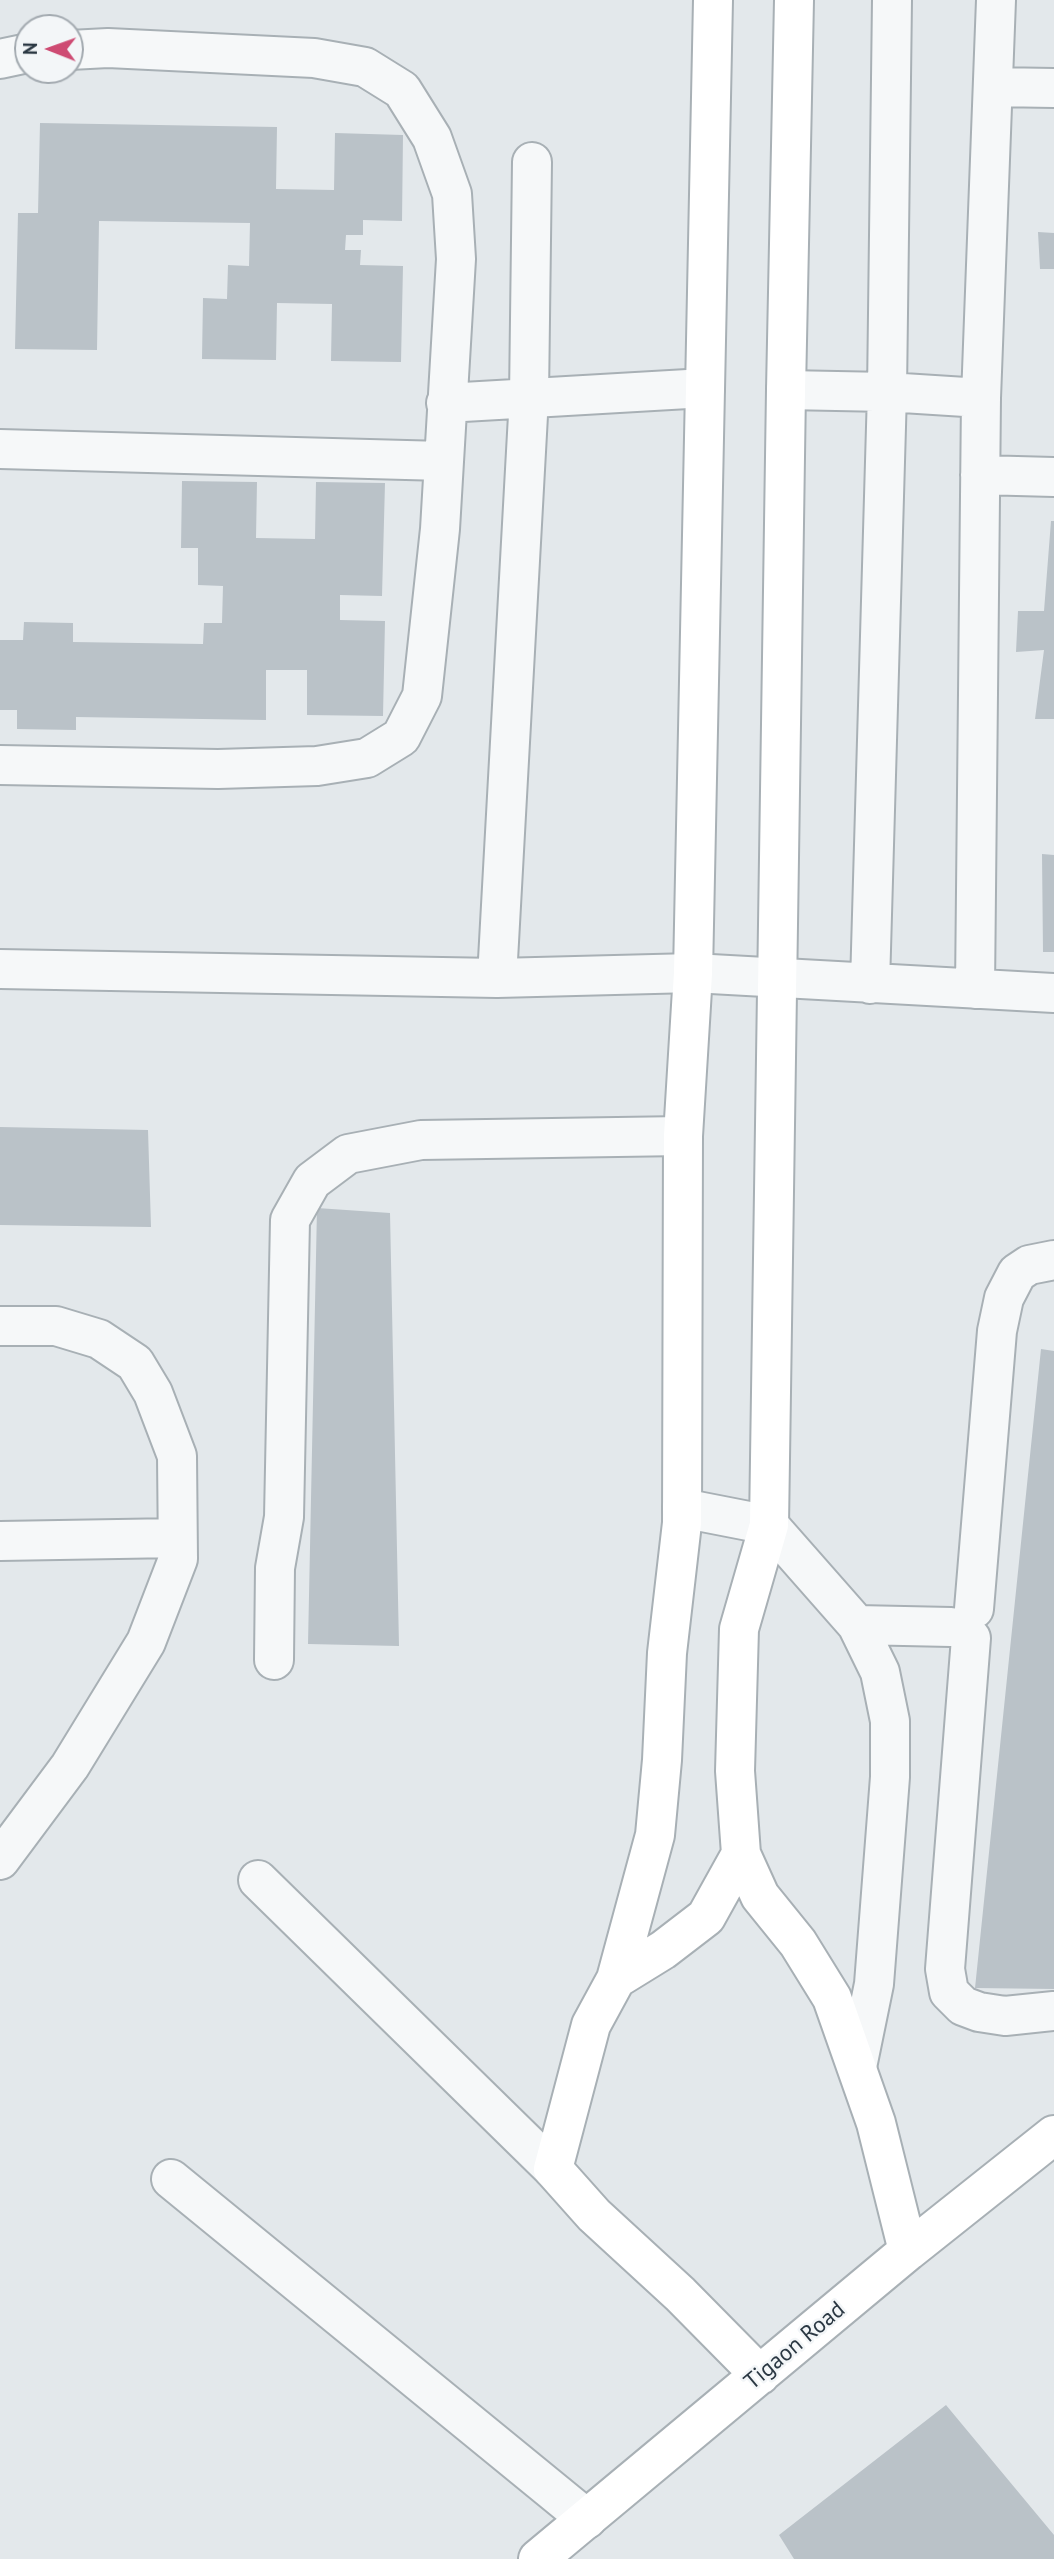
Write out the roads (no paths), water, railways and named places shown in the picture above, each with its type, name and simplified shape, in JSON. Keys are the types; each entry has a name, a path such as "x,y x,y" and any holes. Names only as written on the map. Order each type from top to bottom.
{"street":[{"path":"553,2169 591,2025 616,1979 655,1835 667,1653 682,1508 683,1136 693,973 713,0"},
{"path":"794,0 769,1525 739,1629 735,1771 741,1854 760,1896 798,1943 832,1998 876,2123 908,2251"},
{"path":"870,984 887,392 892,0"},
{"path":"975,989 981,398 996,0"},
{"path":"0,765 218,769 317,766 367,758 401,737 422,696 439,529 456,258 452,194 432,138 402,90 365,67 314,58 108,48 84,49"},
{"path":"993,87 1054,88"},
{"path":"497,978 529,397 532,162"},
{"path":"446,403 705,388"},
{"path":"786,390 887,392 981,398"},
{"path":"0,449 443,461"},
{"path":"980,475 1054,477"},
{"path":"0,969 497,978 693,973 1054,993"},
{"path":"274,1660 275,1568 284,1517 290,1220 312,1181 348,1154 421,1140 683,1136"},
{"path":"1054,1260 1029,1265 1017,1273 1004,1298 999,1320 966,1625 945,1969 949,1992 963,2006 979,2012 1005,2016 1054,2011"},
{"path":"0,1326 57,1326 99,1339 135,1363 153,1393 177,1457 178,1559 146,1642 70,1766 0,1860"},
{"path":"682,1508 769,1525 857,1625 880,1672 890,1721 890,1777 874,1984 857,2067"},
{"path":"0,1541 177,1538"},
{"path":"857,1625 966,1625"},
{"path":"616,1979 663,1950 706,1917 741,1854"},
{"path":"258,1880 553,2169 594,2215 680,2294 760,2375"},
{"name":"Tigaon Road","path":"538,2559 908,2251 1054,2135"},
{"path":"171,2179 587,2519"}]}
